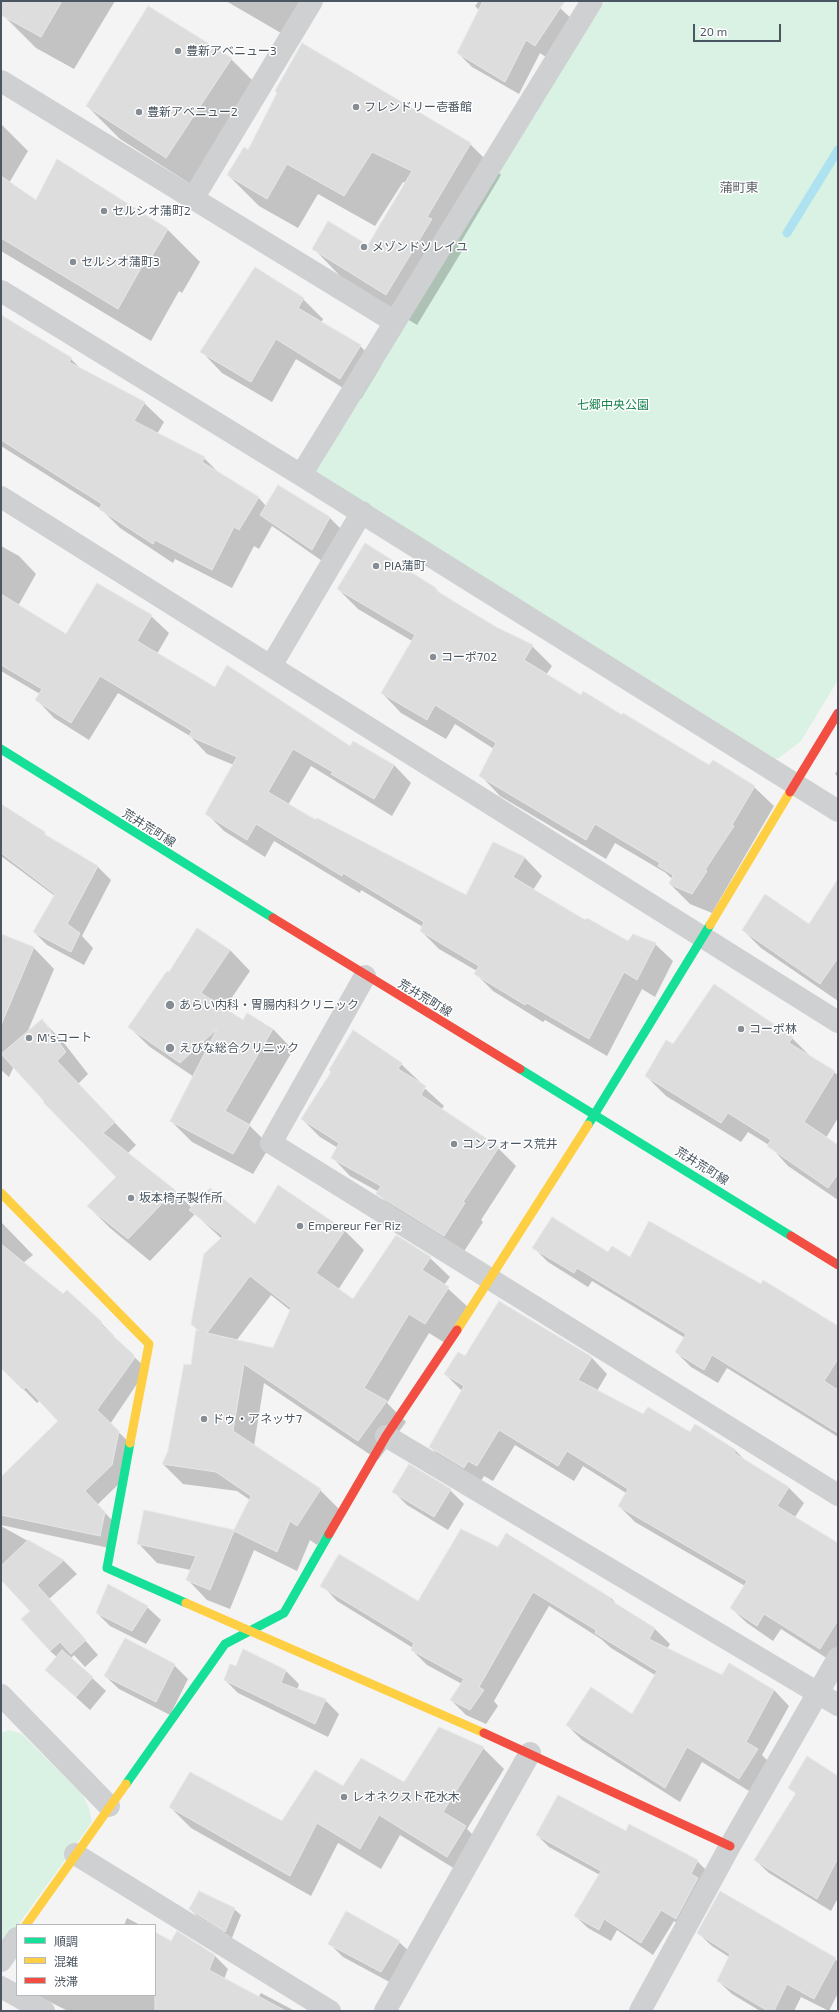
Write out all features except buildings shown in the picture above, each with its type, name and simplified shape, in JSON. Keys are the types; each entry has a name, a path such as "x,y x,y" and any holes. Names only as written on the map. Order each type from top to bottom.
{"street":[{"path":"194,197 312,1"},
{"path":"302,475 592,1"},
{"path":"1,80 396,322"},
{"path":"1,291 362,512 838,812"},
{"path":"1,497 838,1022"},
{"path":"271,666 362,512"},
{"path":"27,1924 109,1806 226,1644 284,1612 386,1436 491,1279 595,1114 838,713"},
{"name":"荒井荒町線","path":"1,749 365,976 595,1114 838,1265"},
{"path":"365,976 271,1143 838,1495"},
{"path":"1,1193 149,1344 107,1568 252,1630 530,1753 730,1846"},
{"path":"386,1436 838,1705"},
{"path":"640,2011 730,1846 838,1658"},
{"path":"3,1701 109,1806"},
{"path":"385,2011 530,1753"},
{"path":"75,1854 330,2011"},
{"path":"1,1961 16,1939"},
{"path":"1,1987 16,1995"},
{"path":"17,1996 44,2011"}],"green space":[{"name":"七郷中央公園","path":"605,1 838,1 838,680 801,741 779,758 760,762 301,475"},
{"path":"9,1730 22,1734 82,1794 89,1808 92,1822 19,1924 16,1924 16,1928 1,1949 1,1733"}],"waterway":[{"path":"787,233 838,150"}],"traffic: fast":[{"path":"1,749 273,918"},
{"path":"588,1125 710,925"},
{"path":"520,1069 791,1236"},
{"path":"130,1443 107,1568 186,1603"},
{"path":"126,1784 225,1644 284,1613 329,1534"}],"traffic: slow":[{"path":"710,925 790,792"},
{"path":"457,1330 588,1125"},
{"path":"1,1193 149,1344 130,1443"},
{"path":"186,1603 484,1733"},
{"path":"27,1924 126,1784"}],"traffic: jam":[{"path":"790,792 838,713"},
{"path":"273,918 520,1069"},
{"path":"791,1236 838,1265"},
{"path":"329,1534 386,1436 457,1330"},
{"path":"484,1733 730,1846"}],"place":[{"name":"豊新アベニュー3","path":"178,51"},
{"name":"フレンドリー壱番館","path":"356,107"},
{"name":"豊新アベニュー2","path":"139,112"},
{"name":"セルシオ蒲町2","path":"104,211"},
{"name":"メゾンドソレイユ","path":"364,247"},
{"name":"セルシオ蒲町3","path":"73,262"},
{"name":"PIA蒲町","path":"376,566"},
{"name":"コーポ702","path":"433,657"},
{"name":"あらい内科・胃腸内科クリニック","path":"170,1005"},
{"name":"コーポ林","path":"741,1029"},
{"name":"M'sコート","path":"29,1038"},
{"name":"えびな総合クリニック","path":"170,1048"},
{"name":"コンフォース荒井","path":"454,1144"},
{"name":"坂本椅子製作所","path":"131,1198"},
{"name":"Empereur Fer Riz","path":"300,1226"},
{"name":"ドゥ・アネッサ7","path":"204,1419"},
{"name":"レオネクスト花水木","path":"344,1797"}],"district":[{"name":"蒲町東","path":"739,188"}]}
